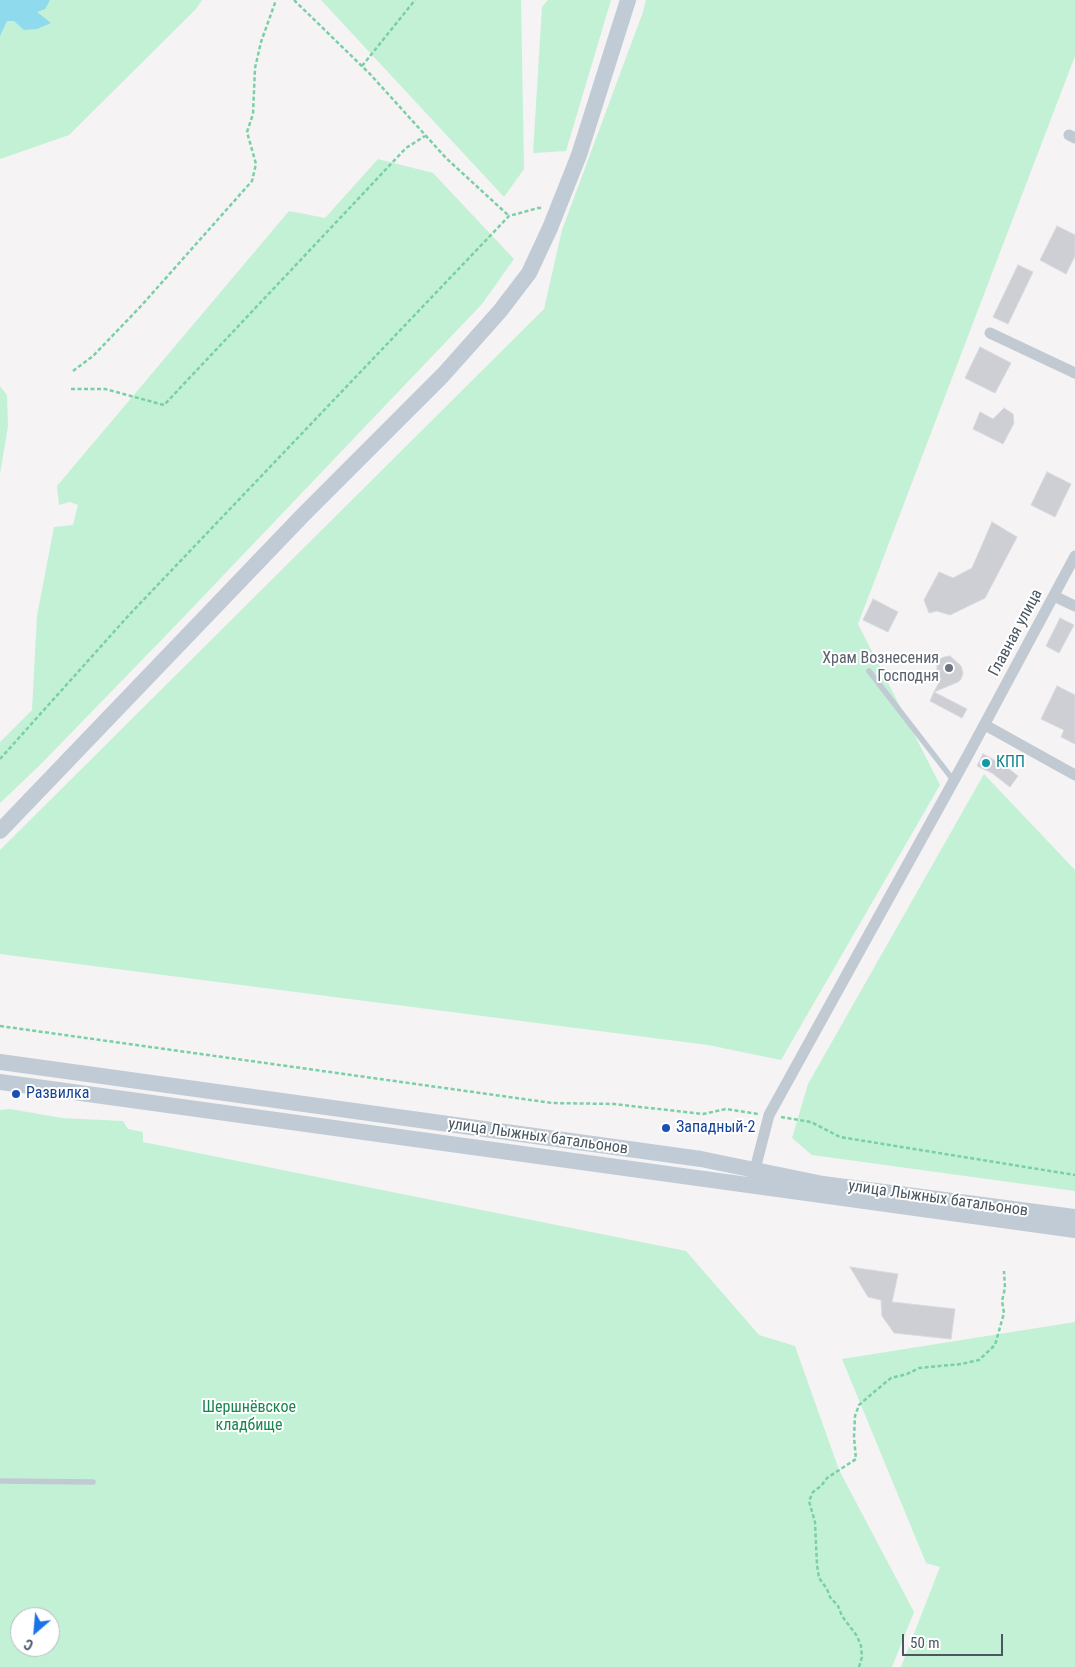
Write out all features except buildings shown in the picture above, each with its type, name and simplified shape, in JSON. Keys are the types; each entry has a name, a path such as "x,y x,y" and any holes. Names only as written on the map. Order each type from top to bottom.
{"main road":[{"path":"0,831 304,514 450,368 500,311 529,273 579,155 628,0"},
{"name":"улица Лыжных батальонов","path":"0,1062 701,1159 823,1184 1075,1218"},
{"name":"улица Лыжных батальонов","path":"0,1082 1075,1230"}],"street":[{"path":"990,333 1075,373"},
{"name":"Главная улица","path":"751,1186 769,1115 954,781 1075,556"},
{"path":"1054,596 1075,606"},
{"path":"984,725 1075,775"}],"lane":[{"path":"869,671 954,781"},
{"path":"0,1481 92,1482"}],"path":[{"path":"73,371 93,356 141,306 252,181 256,164 247,132 253,114 255,68 261,42 276,0"},
{"path":"294,0 362,66 446,158 509,216"},
{"path":"362,66 415,0"},
{"path":"71,389 106,389 164,405 406,148 425,136"},
{"path":"0,759 129,614 509,216 538,208 557,209"},
{"path":"0,1026 552,1103 614,1104 703,1114"},
{"path":"840,1137 1075,1175"},
{"path":"859,1667 862,1657 861,1646 857,1636 842,1616 838,1606 830,1597 819,1578 815,1522 809,1501 813,1492 827,1478 856,1460 855,1416 859,1406 874,1392 891,1378 907,1374 919,1368 979,1360 995,1345 1004,1313 1002,1301 1005,1288 1004,1271"}],"green space":[{"path":"20,0 202,0 196,9 69,135 0,159 0,21"},
{"path":"321,0 521,0 524,169 504,197"},
{"path":"548,0 611,0 566,151 533,153 542,7"},
{"path":"646,0 1075,0 1075,56 858,624 940,785 781,1060 708,1045 0,954 0,850 544,309 562,230"},
{"path":"378,159 433,173 514,259 482,304 174,627 40,765 0,803 0,742 32,710 37,616 54,527 73,525 78,505 70,502 59,505 57,486 289,211 325,218"},
{"path":"0,386 7,395 8,426 0,474"},
{"path":"984,774 1075,870 1075,1191 812,1155 792,1138 808,1084"},
{"name":"Шершнёвское кладбище","path":"10,1109 62,1118 123,1121 128,1129 143,1132 143,1142 686,1251 759,1335 795,1346 839,1470 914,1612 892,1667 0,1667 0,1110"},
{"path":"1075,1322 1075,1667 901,1667 940,1567 926,1563 842,1359"}],"water":[{"path":"0,0 50,0 45,9 37,12 51,23 37,29 24,30 14,21 7,21 0,36"}],"place":[{"name":"Храм Вознесения Господня","path":"949,668"},
{"name":"КПП","path":"986,763"},
{"name":"Развилка","path":"16,1094"},
{"name":"Западный-2","path":"666,1128"}]}
